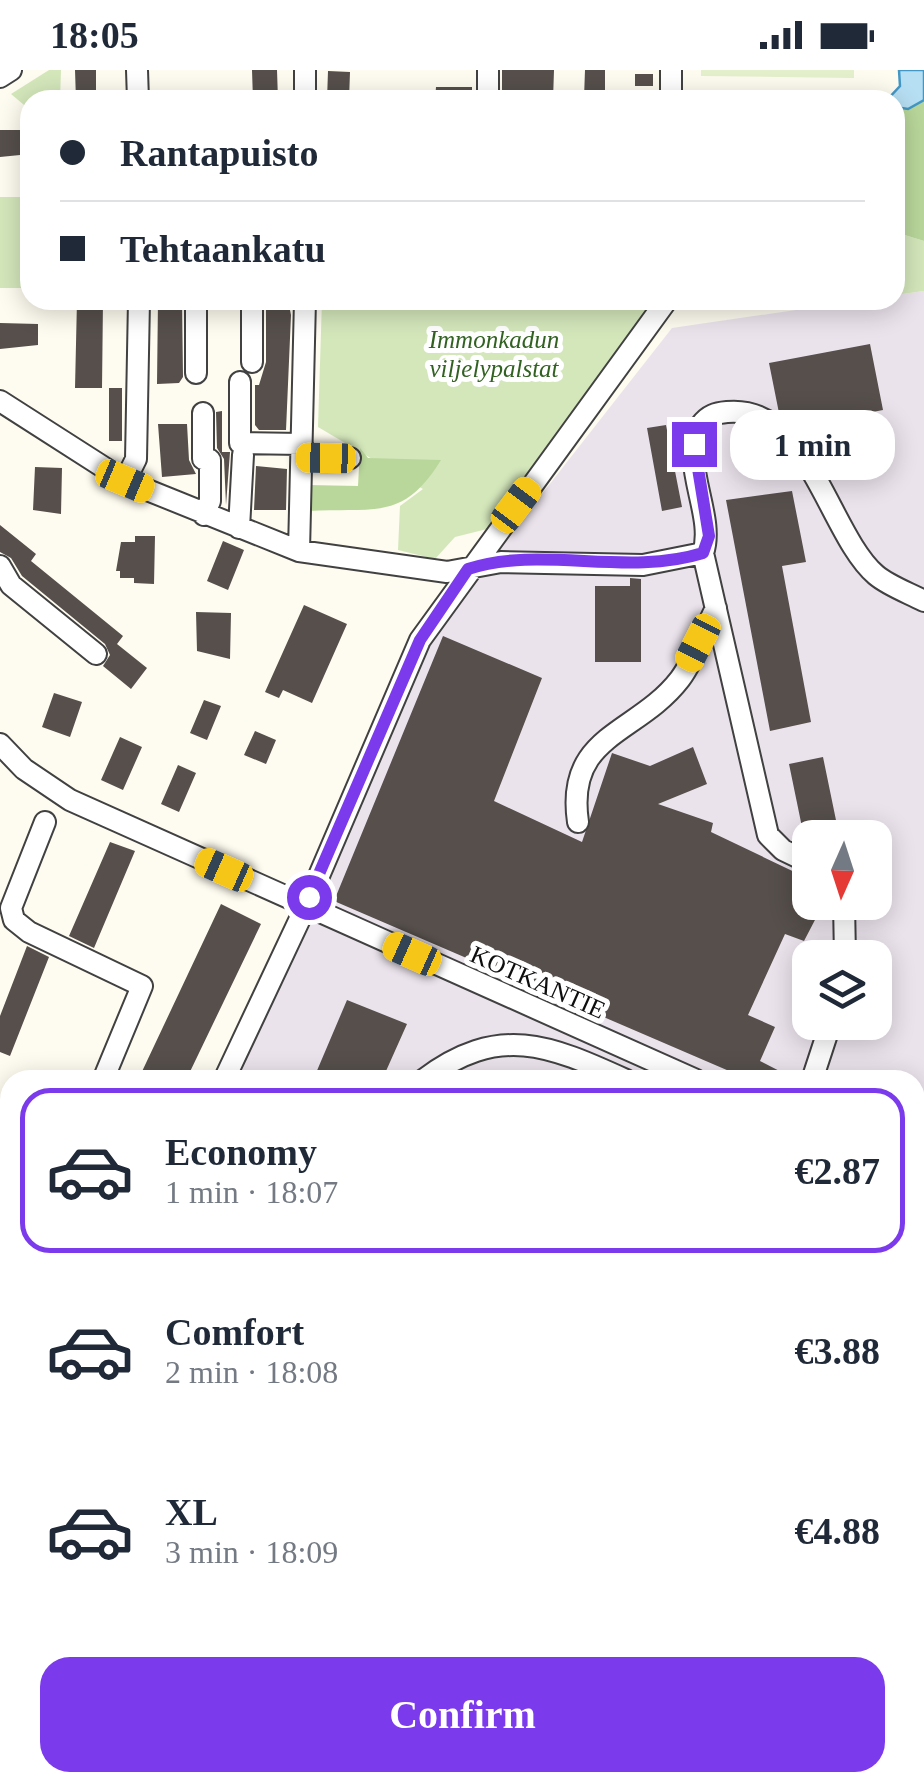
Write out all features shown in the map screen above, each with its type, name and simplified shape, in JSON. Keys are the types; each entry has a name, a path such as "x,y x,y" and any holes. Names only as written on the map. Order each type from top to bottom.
{"street":[{"path":"0,77 11,70"},
{"path":"125,481 136,459 139,310"},
{"path":"196,310 196,373"},
{"path":"252,310 252,362"},
{"path":"299,551 305,310"},
{"path":"229,1070 306,906 420,640 468,569 661,310"},
{"path":"240,382 240,443 350,458"},
{"path":"0,402 125,481 299,551 433,571 501,562 643,565 703,553"},
{"path":"792,854 768,836 703,553 709,536 694,444 702,425 714,413 739,411 761,417 778,430 813,471 876,575 924,601"},
{"path":"203,412 203,459 210,460 210,501 204,514"},
{"path":"239,528 243,455"},
{"path":"0,566 11,585 96,654"},
{"path":"578,822 578,777 596,744 636,720 680,678 716,608"},
{"name":"KOTKANTIE","path":"0,744 39,781 70,800 674,1070"},
{"path":"44,822 10,908 14,920 29,932 142,986 107,1070"},
{"path":"815,1070 825,1040"},
{"path":"444,1070 494,1046 528,1043 556,1048 604,1070"}],"shaded area":[{"path":"924,291 924,1070 239,1070 433,633 672,328 795,310 905,310 905,294"}],"green space":[{"path":"49,70 61,70 60,90 20,90 20,102 11,94"},
{"path":"701,70 854,70 854,78 701,76"},
{"path":"924,100 924,241 905,235 905,109"},
{"path":"0,197 20,197 20,288 0,288"},
{"path":"905,235 924,241 924,291 905,294"},
{"name":"Immonkadun viljelypalstat","path":"322,310 652,310 487,529 455,537 435,559 398,550 400,506 423,489 318,427"},
{"path":"360,448 368,458 441,460 427,480 400,502 369,509 308,511 309,485 358,486"}],"water":[{"path":"899,70 924,70 924,100 905,109 905,90 896,90 900,86"}],"building":[{"path":"75,70 96,70 96,90 76,90"},
{"path":"252,70 277,70 278,90 253,90"},
{"path":"502,70 554,70 553,90 502,90"},
{"path":"585,70 605,70 605,90 584,90"},
{"path":"328,71 350,72 349,90 327,90"},
{"path":"635,74 653,74 653,86 635,86"},
{"path":"436,87 472,87 472,90 436,90"},
{"path":"0,130 20,130 20,155 0,157"},
{"path":"77,310 103,310 102,388 75,388"},
{"path":"158,310 182,310 183,377 179,383 157,384"},
{"path":"266,310 290,310 286,430 259,430 255,425 255,385 259,385 266,362"},
{"path":"0,323 38,324 38,345 0,349"},
{"path":"870,344 883,410 795,427 779,413 769,363"},
{"path":"109,388 122,388 122,441 109,441"},
{"path":"222,411 222,452 230,452 226,505 224,459 217,448 216,412"},
{"path":"158,424 187,424 189,460 196,474 162,477"},
{"path":"666,425 682,507 662,511 647,428"},
{"path":"256,466 287,469 286,510 254,510"},
{"path":"35,467 62,468 61,514 33,510"},
{"path":"792,491 806,562 782,566 811,722 770,731 726,500"},
{"path":"0,525 36,554 31,561 123,636 117,644 147,668 131,689 103,666 110,655 105,644 22,576 11,558 0,552"},
{"path":"135,536 155,536 154,584 134,583 134,578 120,578 120,571 116,571 121,542 135,542"},
{"path":"223,541 244,550 228,590 207,581"},
{"path":"630,578 641,579 641,662 595,662 595,586 630,586"},
{"path":"304,605 347,624 312,703 283,690 279,698 265,692"},
{"path":"196,612 231,613 230,659 197,651"},
{"path":"443,636 542,678 494,801 582,842 612,753 650,766 693,747 707,784 658,804 713,823 711,832 792,871 792,920 815,920 805,940 785,934 748,1015 775,1027 760,1061 778,1070 727,1070 334,901"},
{"path":"54,693 82,702 70,737 42,727"},
{"path":"204,700 221,706 207,740 190,733"},
{"path":"255,731 276,740 266,764 244,755"},
{"path":"120,737 142,747 123,790 101,780"},
{"path":"823,757 836,820 801,820 789,764"},
{"path":"178,765 196,773 179,812 161,804"},
{"path":"110,842 135,851 94,948 69,936"},
{"path":"221,904 261,924 191,1070 143,1070"},
{"path":"27,946 49,957 10,1056 0,1052 0,1016"},
{"path":"347,1000 407,1024 386,1070 317,1070"}],"route":[{"path":"309,897 420,640 468,569 501,562 643,565 675,562 703,553 709,536 694,444"}]}
